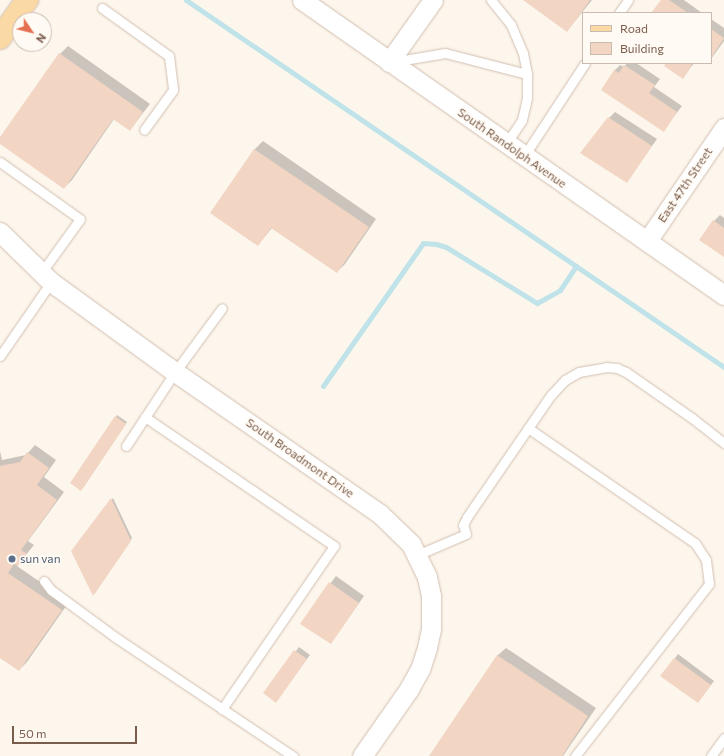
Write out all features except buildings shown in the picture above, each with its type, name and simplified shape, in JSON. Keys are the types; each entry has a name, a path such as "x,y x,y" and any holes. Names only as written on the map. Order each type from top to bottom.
{"main road":[{"path":"0,38 27,0"}],"street":[{"name":"South Randolph Avenue","path":"302,0 724,295"},
{"path":"389,62 433,0"},
{"name":"East 47th Street","path":"647,241 724,128"},
{"name":"South Broadmont Drive","path":"0,232 46,277 175,372 380,514 402,534 417,555 427,577 431,596 431,629 427,648 420,670 409,689 362,756"}],"lane":[{"path":"491,0 510,25 524,53 527,74 526,98 522,120 506,144"},
{"path":"620,12 628,0"},
{"path":"102,8 169,56 173,90 144,130"},
{"path":"389,62 445,53 527,74"},
{"path":"524,156 584,64"},
{"path":"0,162 80,219 0,356"},
{"path":"126,446 175,372 222,308"},
{"path":"417,555 466,534 463,525 467,517 551,395 565,380 579,372 593,368 617,368 626,372 692,418 724,443"},
{"path":"145,417 334,546 222,709"},
{"path":"528,428 695,543 706,560 709,584 575,756"},
{"path":"44,581 51,590 118,639 293,756"},
{"path":"711,756 724,738"}],"waterway":[{"path":"186,0 724,367"},
{"path":"323,386 423,243 436,244 446,247 537,303 560,290 576,266"}],"place":[{"name":"sun van","path":"12,559"}]}
